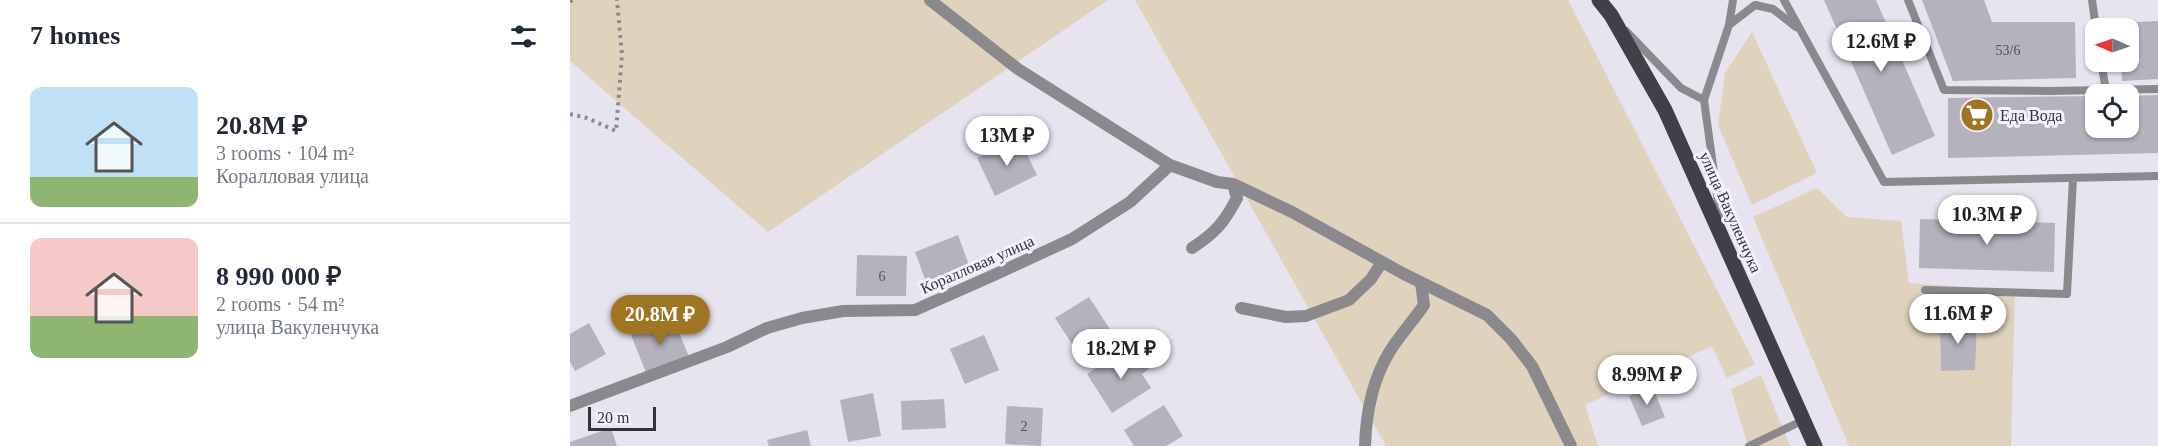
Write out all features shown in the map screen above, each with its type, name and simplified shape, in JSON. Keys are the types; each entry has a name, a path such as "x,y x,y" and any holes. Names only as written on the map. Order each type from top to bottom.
{"main road":[{"name":"улица Вакуленчука","path":"1599,0 1611,15 1665,110 1815,446"}],"street":[{"path":"930,0 1018,69 1170,165 1217,182 1233,183 1292,212 1421,283 1487,315 1511,339 1532,366 1571,446"},
{"name":"Коралловая улица","path":"570,406 717,351 767,328 802,318 843,311 915,310 1072,239 1130,202 1170,165"},
{"path":"1192,248 1218,229 1229,213 1237,198 1233,183"},
{"path":"1241,308 1286,317 1306,316 1349,300 1371,279 1382,262"},
{"path":"1365,446 1369,405 1375,386 1389,353 1424,305 1421,283"}],"lane":[{"path":"1723,236 1704,100 1728,25 1733,0"},
{"path":"1784,0 1884,182 2158,176"},
{"path":"1908,0 1944,90 2085,90"},
{"path":"2092,0 2095,18"},
{"path":"1728,25 1755,5 1773,9 1800,30"},
{"path":"1611,15 1681,88 1704,100"},
{"path":"2139,89 2158,89"},
{"path":"1926,290 2067,294 2073,178"},
{"path":"1749,446 1804,420"}],"path":[{"path":"570,114 587,118 616,131 622,56 617,0"}],"shaded area":[{"path":"570,0 1108,0 768,232 570,61"},
{"path":"1135,0 1568,0 1755,364 1727,378 1712,346 1585,405 1598,446 1386,446"},
{"path":"1752,32 1817,173 1752,205 1718,125 1725,73"},
{"path":"1817,188 1847,217 1901,221 1909,283 2015,291 2011,446 1849,446 1753,217"},
{"path":"1761,375 1790,446 1748,446 1731,389"}],"building":[{"path":"1824,0 1876,0 1935,136 1892,155"},
{"path":"1922,0 1984,0 1992,22 2075,22 2076,78 1953,81"},
{"path":"2158,21 2158,79 2122,81 2122,72 2139,72 2139,22"},
{"path":"2158,95 2158,153 1948,158 1948,98 2085,96 2085,138 2139,138 2139,96"},
{"path":"1019,138 1037,175 995,196 977,158"},
{"path":"1920,219 2055,223 2054,272 1919,268"},
{"path":"958,235 972,273 929,290 915,252"},
{"path":"857,255 907,256 906,296 856,296"},
{"path":"1089,297 1115,337 1081,358 1055,318"},
{"path":"673,317 689,357 647,375 631,335"},
{"path":"1940,317 1977,322 1975,370 1941,371"},
{"path":"589,323 606,354 575,371 570,362 570,334"},
{"path":"984,335 999,370 965,384 950,349"},
{"path":"1126,349 1130,356 1137,351 1149,369 1142,374 1151,388 1112,413 1087,374"},
{"path":"1652,386 1665,417 1642,426 1629,396"},
{"path":"873,393 881,436 848,442 840,400"},
{"path":"944,399 946,428 902,430 901,401"},
{"path":"1164,405 1183,436 1166,446 1134,446 1124,430"},
{"path":"1007,406 1043,408 1041,446 1005,444"},
{"path":"611,428 617,446 570,446 570,442"},
{"path":"807,430 811,446 769,446 767,440"}],"place":[{"name":"Еда Вода","path":"1977,115"}]}
